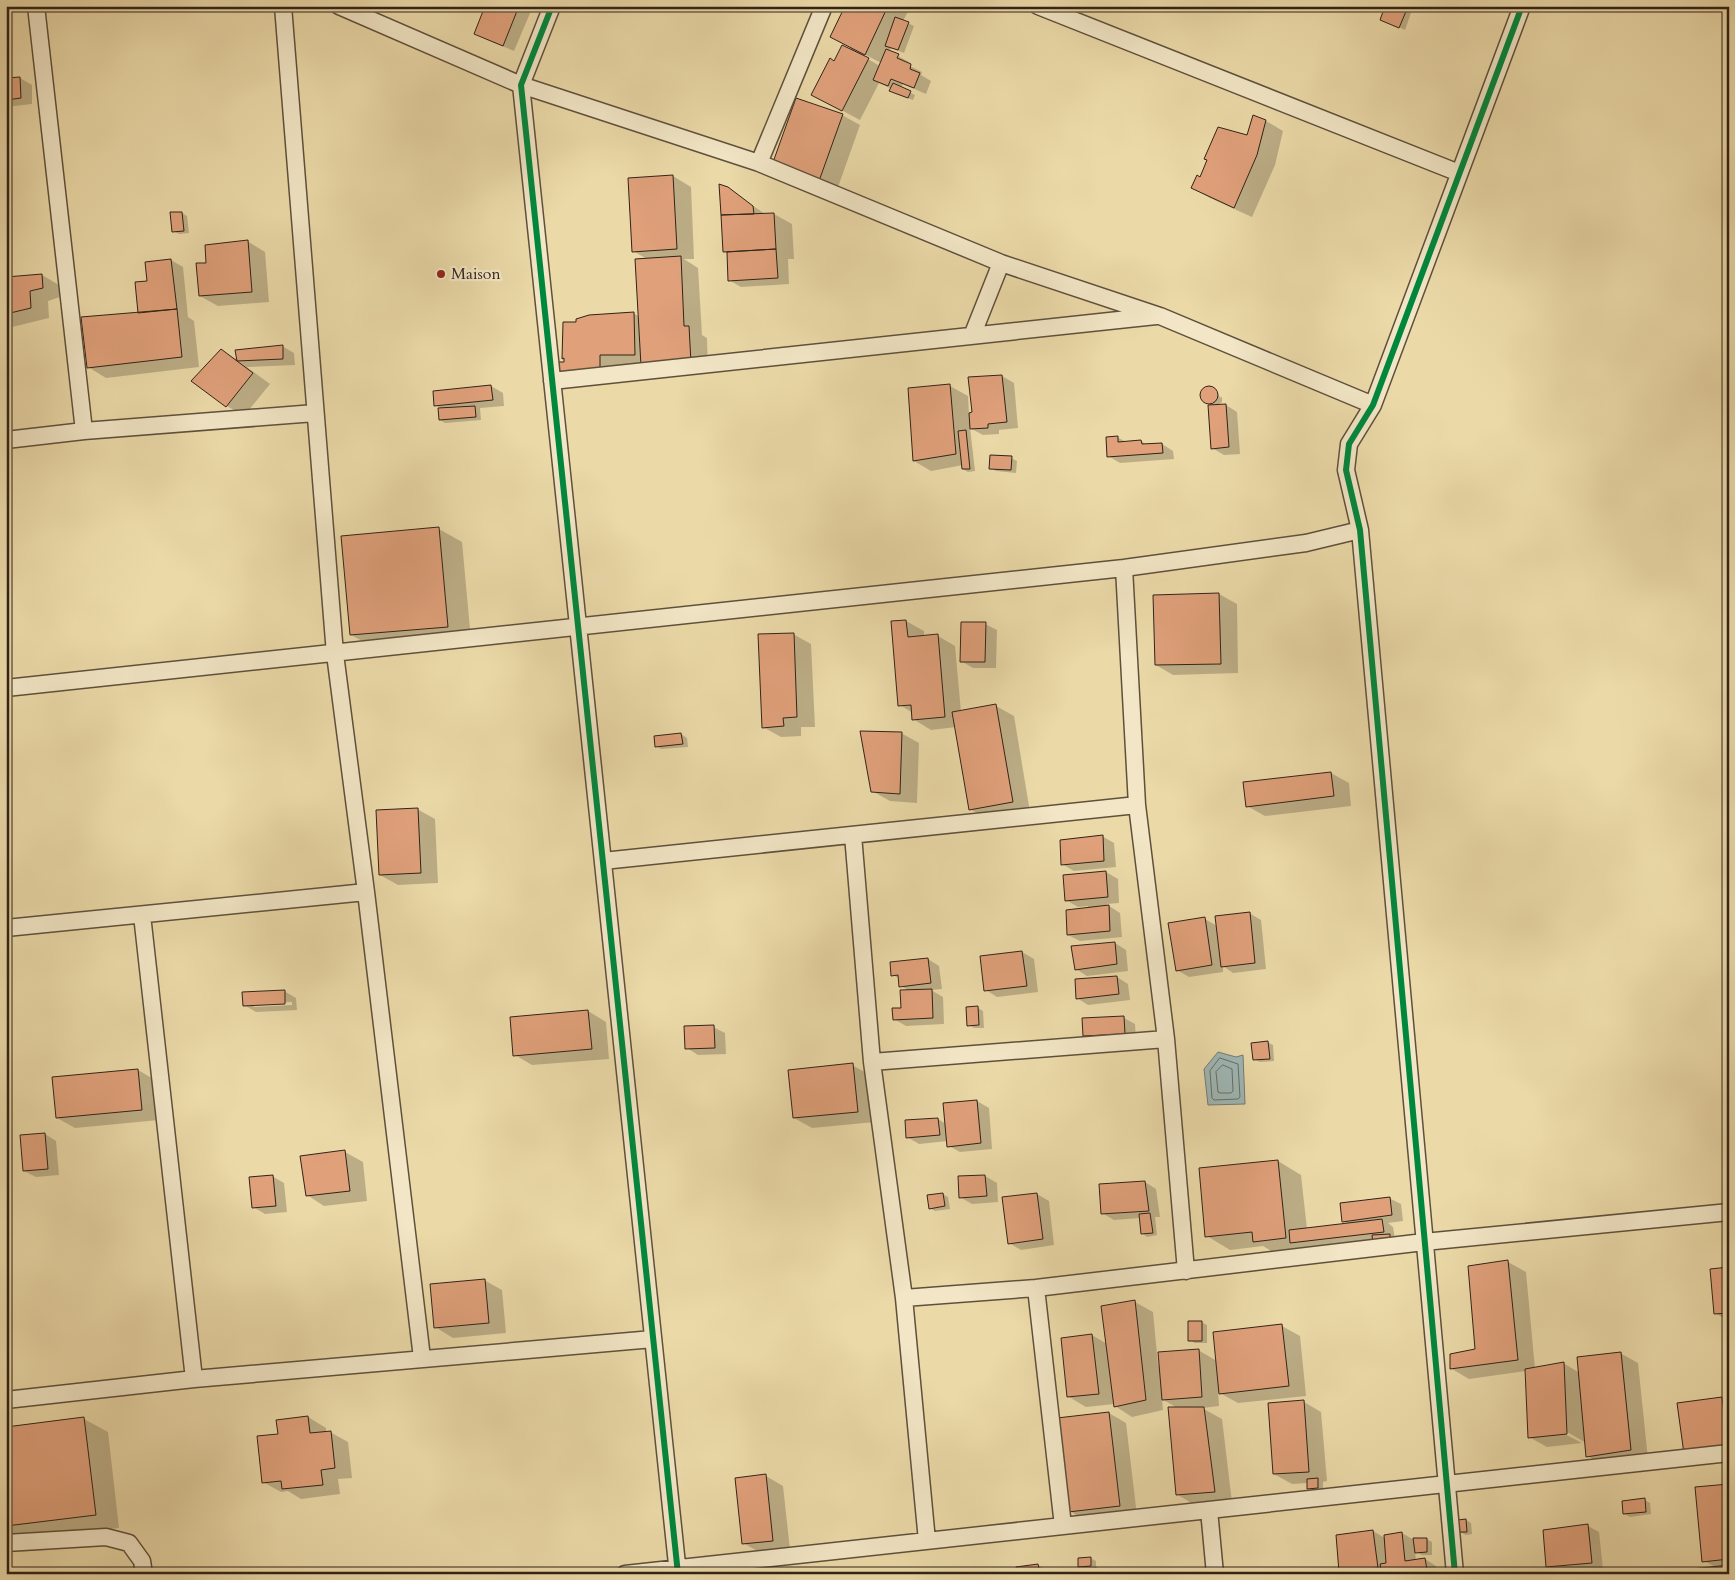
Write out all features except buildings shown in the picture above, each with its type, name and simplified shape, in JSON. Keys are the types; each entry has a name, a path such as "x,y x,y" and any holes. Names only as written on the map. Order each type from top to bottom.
{"street":[{"path":"36,6 84,431"},
{"path":"283,6 335,654 366,892 422,1358"},
{"path":"339,6 521,85 759,163 1001,263 1160,316 1373,405"},
{"path":"552,6 521,85 677,1571"},
{"path":"759,163 824,6"},
{"path":"1038,6 1459,173"},
{"path":"1455,1574 1360,530 1346,470 1348,444 1373,405 1522,6"},
{"path":"972,336 1001,263"},
{"path":"552,381 1160,316"},
{"path":"6,440 84,431 315,413"},
{"path":"6,688 1124,568 1306,543 1360,530"},
{"path":"1124,568 1138,806 1166,1039 1186,1271"},
{"path":"603,861 1138,806"},
{"path":"853,835 872,1062 904,1298 927,1540"},
{"path":"6,928 366,892"},
{"path":"142,915 194,1379"},
{"path":"872,1062 1166,1039"},
{"path":"904,1298 1036,1288 1424,1242 1729,1212"},
{"path":"1036,1288 1063,1526"},
{"path":"6,1400 194,1379 653,1339"},
{"path":"625,1574 677,1571 927,1540 1729,1453"},
{"path":"1209,1510 1215,1574"},
{"path":"6,1543 106,1537 129,1543 142,1561 144,1574"}],"water":[{"path":"1218,1052 1236,1057 1243,1055 1245,1104 1208,1105 1204,1069"}],"cycle path":[{"path":"552,6 521,85 678,1574"},
{"path":"1455,1574 1360,530 1346,470 1349,444 1373,405 1522,6"}],"place":[{"name":"Maison","path":"441,274"}]}
